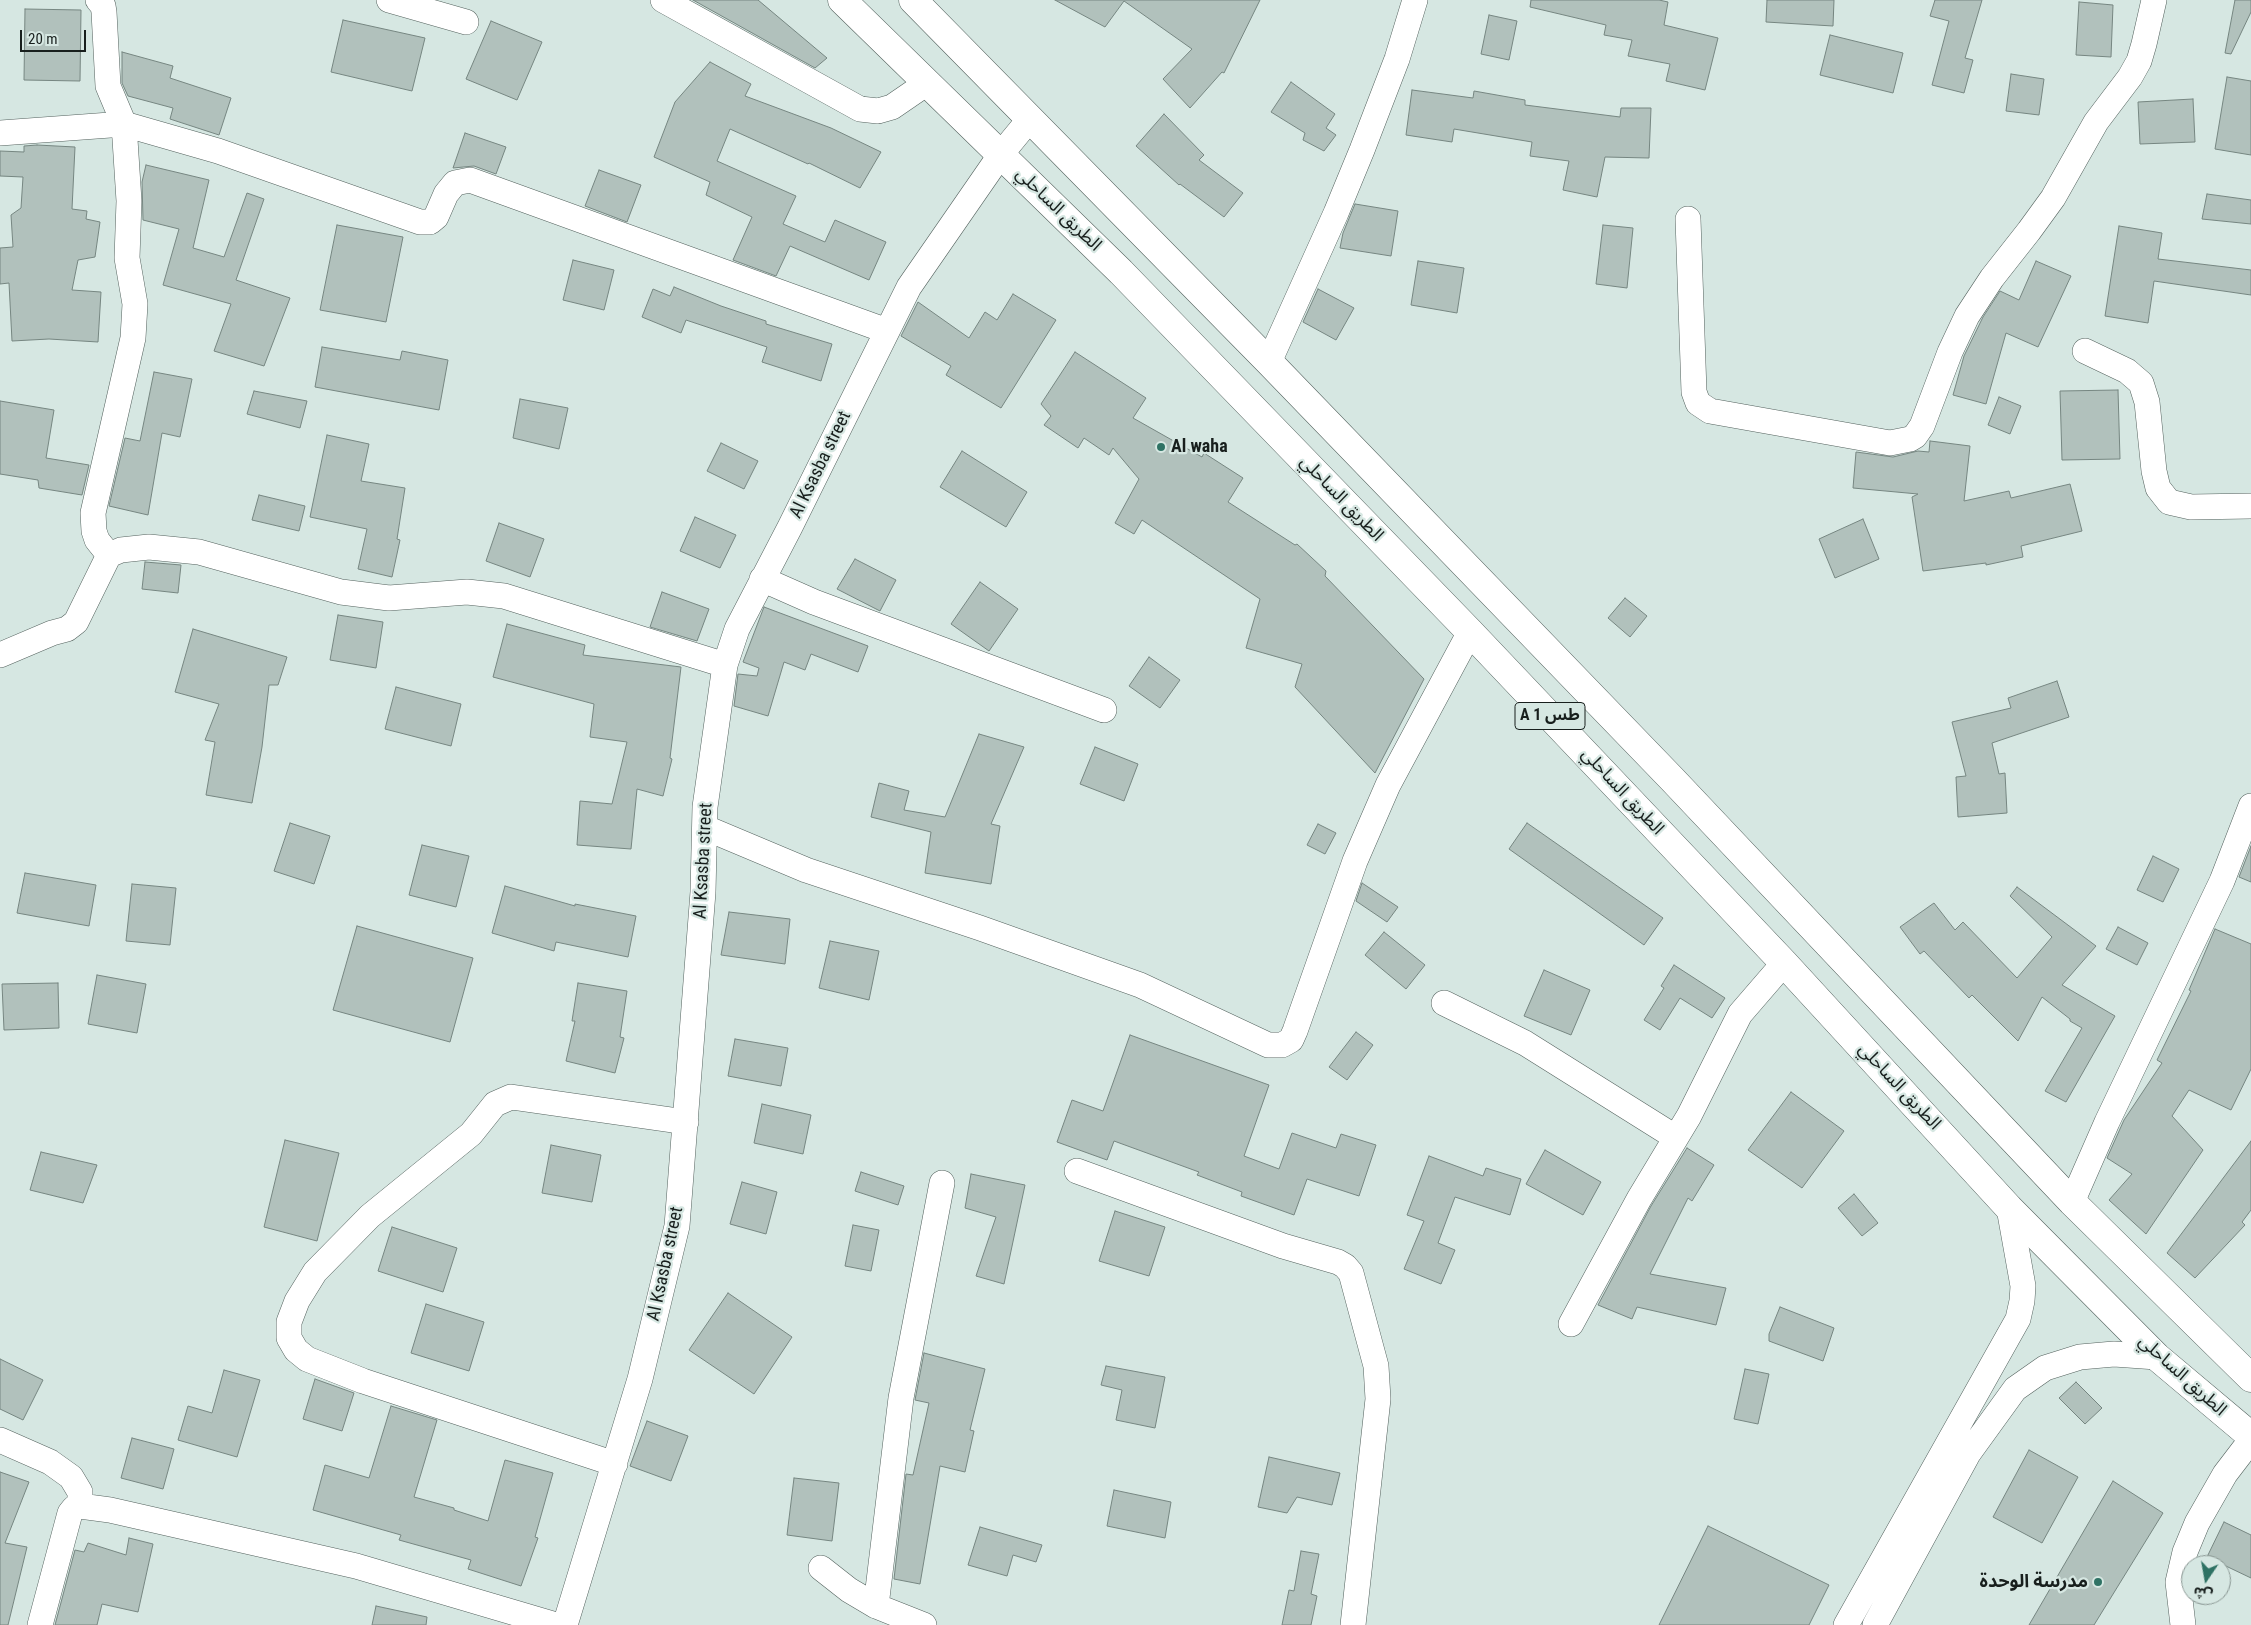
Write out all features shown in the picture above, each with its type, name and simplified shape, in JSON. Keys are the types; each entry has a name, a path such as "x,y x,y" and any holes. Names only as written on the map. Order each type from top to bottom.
{"highway":[{"name":"الطريق الساحلي","path":"842,0 1121,272 1470,632 1784,963 2009,1208 2157,1357 2251,1436"},
{"path":"913,0 1029,120 1270,362 1672,779 2072,1202 2251,1378"}],"street":[{"path":"100,0 104,12 108,86 124,124 129,202 127,258 133,287 135,320 133,338 93,513 97,540 109,555"},
{"path":"389,0 466,22"},
{"path":"663,0 860,109 878,111 892,106 927,83"},
{"path":"1270,362 1362,150 1397,58 1415,0"},
{"path":"1688,219 1694,392 1698,404 1710,411 1890,444 1910,439 1915,436 1922,426 1950,352 1967,316 1992,278 2053,198 2096,122 2130,77 2139,61 2154,0"},
{"name":"Al Ksasba street","path":"565,1625 640,1379 677,1226 706,828 705,807 725,665 737,629 790,527 909,287 1001,154 1029,120"},
{"path":"0,133 124,124 218,151 420,222 433,220 446,194 455,183 470,180 887,330"},
{"path":"2085,351 2127,371 2141,382 2147,402 2154,471 2158,488 2170,502 2191,507 2251,506"},
{"path":"0,655 52,633 67,629 76,622 109,555 121,550 134,548 177,548 234,561 341,592 389,598 415,597 439,593 504,596 725,665"},
{"path":"762,579 814,602 1104,710"},
{"path":"706,828 806,870 980,928 1140,985 1268,1045 1282,1045 1291,1040 1293,1036 1355,861 1388,785 1470,632"},
{"path":"2072,1202 2107,1122 2222,880 2251,806"},
{"path":"1571,1324 1689,1116 1740,1014 1784,963"},
{"path":"1444,1004 1524,1043 1675,1138"},
{"path":"615,1464 363,1381 307,1359 296,1350 290,1338 289,1322 297,1301 315,1272 370,1216 471,1134 495,1104 511,1097 686,1122"},
{"path":"1077,1171 1283,1246 1338,1262 1346,1266 1351,1273 1376,1366 1378,1399 1353,1625"},
{"path":"876,1606 901,1398 942,1183"},
{"path":"1846,1625 2018,1319 2023,1286 2009,1208"},
{"path":"1874,1625 1968,1454 2015,1389 2044,1368 2080,1357 2114,1354 2157,1357"},
{"path":"0,1440 50,1462 71,1477 80,1492 80,1506"},
{"path":"2184,1625 2178,1582 2185,1552 2197,1523 2224,1474 2251,1440"},
{"path":"40,1625 70,1513 74,1508 80,1506 110,1510 356,1566 556,1625"},
{"path":"821,1568 849,1590 876,1606 924,1625"}],"building":[{"path":"693,0 758,0 827,58 815,68"},
{"path":"1055,0 1260,0 1224,73 1222,72 1190,108 1163,79 1192,49 1124,1 1105,27"},
{"path":"1531,0 1659,0 1668,2 1664,25 1718,38 1705,90 1666,81 1670,64 1628,56 1632,40 1604,35 1606,25 1530,7"},
{"path":"1767,0 1834,0 1833,26 1766,22"},
{"path":"1935,0 1982,0 1965,58 1973,60 1964,93 1932,85 1949,21 1930,16"},
{"path":"2235,0 2251,0 2251,12 2231,54 2225,53"},
{"path":"2079,2 2113,5 2111,57 2076,55"},
{"path":"25,9 81,10 80,81 24,80"},
{"path":"1489,15 1517,21 1509,60 1481,54"},
{"path":"343,20 425,38 412,91 331,72"},
{"path":"491,21 542,42 517,100 466,79"},
{"path":"1830,35 1903,53 1893,93 1820,75"},
{"path":"122,52 173,66 170,78 231,98 219,135 170,119 173,108 128,96 122,83"},
{"path":"710,62 751,84 745,96 831,128 881,152 860,188 809,163 730,129 717,161 796,196 783,224 825,242 835,220 886,242 869,280 790,246 776,276 733,260 752,217 706,195 710,182 654,157 675,102"},
{"path":"2011,74 2044,79 2039,115 2006,111"},
{"path":"2227,77 2251,81 2251,155 2215,149"},
{"path":"1291,82 1335,114 1326,128 1336,135 1324,151 1303,140 1305,133 1271,112"},
{"path":"1412,90 1473,98 1474,91 1525,100 1525,105 1620,117 1621,108 1651,108 1649,158 1605,157 1597,197 1563,190 1569,161 1530,156 1532,142 1454,129 1452,142 1406,135"},
{"path":"2193,99 2195,142 2140,144 2138,102"},
{"path":"1164,114 1204,155 1199,160 1243,193 1224,217 1179,185 1136,146"},
{"path":"465,133 506,147 496,174 474,166 453,168"},
{"path":"24,146 75,147 72,209 87,211 86,219 100,222 95,257 78,260 72,290 101,292 98,342 49,339 12,341 9,283 0,284 0,248 13,247 11,215 21,208 23,177 0,176 0,151 24,152"},
{"path":"146,165 209,180 193,248 224,257 247,193 264,199 236,280 290,298 264,366 214,351 231,304 163,285 179,229 143,220 142,182"},
{"path":"599,170 641,185 627,222 585,206"},
{"path":"2207,194 2251,200 2251,224 2202,219"},
{"path":"1355,204 1398,211 1391,256 1340,248 1343,233"},
{"path":"337,225 403,237 386,322 320,310"},
{"path":"1603,225 1633,228 1627,288 1596,284"},
{"path":"2119,226 2162,233 2158,259 2251,270 2251,295 2154,281 2148,323 2105,316"},
{"path":"573,260 614,270 604,310 563,300"},
{"path":"1418,261 1464,268 1457,313 1411,305"},
{"path":"2036,261 2071,276 2038,347 2006,333 1986,404 1953,395 1964,356 1983,317 2000,291 2019,300"},
{"path":"674,287 721,306 766,321 766,324 832,344 821,381 762,362 767,347 686,320 681,333 642,317 653,289 670,296"},
{"path":"1318,289 1354,308 1336,340 1303,322"},
{"path":"1013,294 1056,320 1001,408 946,375 951,366 901,336 918,302 969,338 985,312 997,320"},
{"path":"322,347 400,360 402,351 448,360 439,410 315,387"},
{"path":"1075,352 1146,398 1133,418 1202,457 1204,453 1243,478 1228,502 1295,545 1297,544 1326,571 1325,576 1424,679 1375,773 1295,687 1302,664 1246,648 1260,599 1142,520 1134,534 1115,523 1139,479 1113,448 1109,455 1084,438 1078,448 1044,425 1051,416 1041,404"},
{"path":"154,372 192,379 180,437 162,433 148,515 109,506 125,438 140,441"},
{"path":"2118,390 2120,459 2062,460 2060,391"},
{"path":"254,391 307,401 300,428 247,414"},
{"path":"1999,397 2021,406 2010,434 1988,425"},
{"path":"520,399 568,408 559,449 513,438"},
{"path":"0,401 54,410 46,458 89,465 82,495 39,488 38,480 0,474"},
{"path":"327,435 369,444 361,481 405,488 397,539 400,540 392,577 358,569 367,529 310,517"},
{"path":"1930,441 1970,446 1964,501 2009,491 2011,498 2070,484 2082,531 2021,546 2023,557 1986,565 1986,563 1923,571 1912,497 1918,494 1853,488 1856,452 1893,457 1918,451 1929,452"},
{"path":"721,443 758,461 744,489 707,471"},
{"path":"962,451 1027,492 1006,527 940,487"},
{"path":"259,495 305,506 299,531 252,520"},
{"path":"695,517 736,535 720,568 680,551"},
{"path":"1863,519 1879,559 1835,578 1819,539"},
{"path":"499,523 544,539 530,577 486,561"},
{"path":"855,559 896,580 880,611 837,589"},
{"path":"145,562 181,565 178,593 142,589"},
{"path":"980,582 1018,609 989,651 951,624"},
{"path":"662,592 709,609 697,641 650,627"},
{"path":"1625,598 1647,616 1630,637 1608,618"},
{"path":"764,607 868,646 858,672 811,654 805,670 784,662 768,716 734,706 738,674 757,676 759,668 743,662"},
{"path":"338,615 383,622 376,668 330,660"},
{"path":"507,624 585,645 583,655 681,667 670,758 672,759 663,796 637,789 631,849 577,845 580,801 612,804 627,742 590,737 594,704 493,677"},
{"path":"193,629 287,657 278,685 269,685 262,747 252,803 206,795 215,742 205,740 219,704 175,692"},
{"path":"1149,657 1180,680 1160,708 1129,686"},
{"path":"2057,681 2069,717 1992,743 1999,774 2005,773 2007,813 1958,817 1956,777 1966,776 1952,722 2011,708 2008,698"},
{"path":"396,687 461,704 451,746 385,729"},
{"path":"979,734 1024,747 991,824 1000,826 991,884 925,873 931,832 871,817 879,783 909,791 904,810 945,817"},
{"path":"1095,747 1138,764 1124,801 1080,784"},
{"path":"290,823 330,836 314,884 274,871"},
{"path":"1527,823 1663,918 1644,945 1509,849"},
{"path":"1318,824 1336,833 1325,854 1307,845"},
{"path":"422,845 469,856 456,907 409,895"},
{"path":"2251,846 2251,882 2239,877"},
{"path":"2153,856 2179,869 2163,902 2137,890"},
{"path":"25,873 96,885 89,926 17,913"},
{"path":"1362,883 1398,907 1387,922 1356,901"},
{"path":"132,884 176,888 170,945 126,941"},
{"path":"505,886 575,906 575,904 636,916 628,957 556,942 554,951 492,933"},
{"path":"2017,887 2096,946 2062,985 2115,1016 2066,1102 2045,1091 2082,1028 2070,1021 2070,1019 2042,997 2018,1041 1972,995 1969,998 1924,951 1920,954 1900,927 1934,903 1955,930 1963,922 2017,978 2052,937 2010,896"},
{"path":"729,912 790,919 785,964 721,955"},
{"path":"357,926 473,958 450,1042 333,1010"},
{"path":"2118,927 2148,943 2137,965 2106,949"},
{"path":"2215,929 2251,944 2251,1069 2231,1110 2189,1090 2172,1116 2203,1150 2146,1234 2109,1200 2132,1174 2107,1158 2124,1120 2162,1063 2157,1060 2191,991 2189,990"},
{"path":"1384,932 1425,965 1406,989 1365,955"},
{"path":"830,941 879,951 869,1000 819,988"},
{"path":"1674,965 1725,998 1712,1018 1680,998 1660,1030 1644,1020 1664,988 1661,986"},
{"path":"1544,970 1590,990 1571,1035 1524,1016"},
{"path":"97,975 146,984 137,1033 88,1024"},
{"path":"58,983 59,1028 4,1030 2,984"},
{"path":"578,983 627,991 620,1037 624,1038 615,1073 566,1061 575,1021 572,1021"},
{"path":"1356,1032 1373,1045 1347,1080 1329,1067"},
{"path":"1130,1035 1269,1085 1244,1156 1279,1169 1292,1133 1336,1148 1341,1134 1376,1145 1359,1196 1307,1179 1294,1215 1241,1196 1242,1192 1197,1175 1199,1172 1114,1141 1107,1160 1057,1142 1072,1100 1103,1111"},
{"path":"735,1039 788,1048 781,1086 728,1076"},
{"path":"1791,1092 1844,1131 1802,1188 1748,1150"},
{"path":"762,1104 811,1115 803,1154 754,1143"},
{"path":"285,1140 339,1153 317,1241 264,1227"},
{"path":"2251,1141 2251,1210 2242,1222 2245,1225 2195,1278 2167,1253"},
{"path":"551,1145 601,1155 592,1202 542,1193"},
{"path":"1687,1148 1714,1165 1692,1201 1688,1198 1650,1274 1726,1288 1716,1325 1637,1307 1632,1319 1598,1305 1651,1206"},
{"path":"1545,1150 1601,1182 1583,1215 1526,1184"},
{"path":"41,1152 97,1165 83,1203 30,1190"},
{"path":"1429,1156 1483,1176 1486,1168 1521,1179 1510,1215 1455,1197 1438,1243 1455,1250 1441,1284 1404,1269 1424,1221 1407,1215"},
{"path":"861,1172 904,1186 898,1205 855,1191"},
{"path":"971,1174 1025,1185 1004,1284 976,1276 996,1217 965,1208"},
{"path":"742,1182 777,1192 766,1234 730,1224"},
{"path":"1854,1194 1878,1223 1862,1236 1838,1208"},
{"path":"1115,1211 1165,1227 1149,1276 1099,1261"},
{"path":"853,1225 879,1230 871,1271 845,1266"},
{"path":"392,1227 457,1248 443,1292 378,1271"},
{"path":"728,1293 792,1337 754,1394 689,1350"},
{"path":"426,1304 484,1322 469,1371 411,1353"},
{"path":"1780,1307 1834,1328 1823,1361 1769,1341 1769,1334"},
{"path":"924,1353 985,1369 970,1430 974,1431 965,1472 940,1466 920,1584 894,1579 906,1474 913,1475 929,1403 915,1400"},
{"path":"0,1359 43,1380 23,1420 0,1409"},
{"path":"1106,1366 1165,1377 1155,1428 1116,1420 1122,1390 1101,1385"},
{"path":"1745,1369 1769,1374 1758,1424 1734,1419"},
{"path":"224,1370 260,1380 237,1457 178,1440 188,1406 212,1413"},
{"path":"315,1379 354,1393 342,1431 303,1419"},
{"path":"2076,1382 2102,1408 2085,1424 2059,1398"},
{"path":"391,1406 437,1420 414,1497 454,1508 454,1510 488,1521 505,1460 553,1473 535,1537 538,1538 521,1586 468,1569 471,1560 399,1540 401,1535 313,1510 325,1465 369,1478"},
{"path":"647,1421 688,1436 671,1481 630,1466"},
{"path":"132,1438 174,1449 163,1489 121,1478"},
{"path":"2029,1450 2078,1477 2042,1543 1993,1517"},
{"path":"1269,1457 1340,1473 1332,1505 1297,1497 1287,1513 1258,1507"},
{"path":"0,1472 29,1482 5,1543 27,1547 8,1625 0,1625"},
{"path":"794,1478 839,1483 832,1541 787,1535"},
{"path":"2113,1481 2163,1513 2094,1625 2029,1625"},
{"path":"1114,1490 1171,1502 1165,1538 1107,1526"},
{"path":"2224,1522 2251,1535 2251,1578 2231,1568 2231,1555 2208,1555"},
{"path":"1708,1526 1829,1585 1809,1625 1659,1625"},
{"path":"980,1527 1042,1545 1036,1562 1013,1555 1007,1576 968,1565"},
{"path":"129,1538 153,1544 138,1612 102,1604 97,1625 55,1625 75,1550 84,1552 88,1543 126,1555"},
{"path":"1301,1551 1319,1554 1311,1594 1317,1596 1311,1625 1282,1625 1289,1590 1294,1591"},
{"path":"376,1606 427,1617 426,1625 372,1625"}],"place":[{"name":"Al waha","path":"1161,447"},
{"name":"مدرسة الوحدة","path":"2098,1582"}]}
